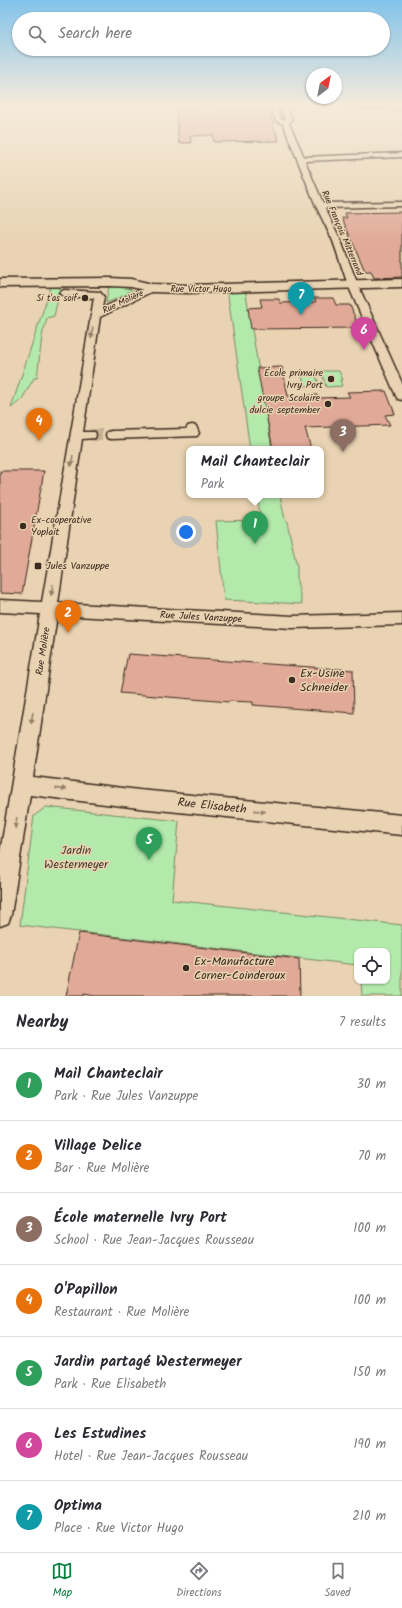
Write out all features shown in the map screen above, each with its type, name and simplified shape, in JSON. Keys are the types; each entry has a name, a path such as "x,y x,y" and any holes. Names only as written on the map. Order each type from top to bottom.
{"main road":[{"name":"Rue Victor Hugo","path":"0,283 110,282 130,283 152,288 193,289 402,283"}],"street":[{"name":"Rue François Mitterrand","path":"298,151 321,209 337,241 353,285 402,396"},
{"path":"301,158 402,155"},
{"path":"321,209 402,204"},
{"path":"321,209 402,210"},
{"name":"Rue Molière","path":"95,315 152,288"},
{"name":"Rue Molière","path":"0,916 50,608 83,435 98,297 96,294 64,294"},
{"path":"112,435 141,432 193,433 192,430"},
{"name":"Rue Jules Vanzuppe","path":"0,606 292,622 402,619"},
{"name":"Rue Elisabeth","path":"22,785 139,799 402,825"}],"green space":[{"path":"51,286 61,286 54,316 47,318 42,336 37,378 34,378 22,399 11,408"},
{"path":"109,286 128,288 133,291 127,292 128,294 106,303"},
{"path":"245,288 271,446 250,446 227,289"},
{"path":"321,371 339,371 343,380 340,380 342,386 326,387"},
{"path":"301,373 315,373 319,385 305,386"},
{"path":"257,498 281,498 297,567 297,581 302,604 224,600 216,521 261,520"},
{"name":"Jardin Westermeyer","path":"46,807 179,821 172,900 402,925 402,996 362,996 361,984 390,984 390,948 354,948 354,965 20,925 34,816"}],"building":[{"path":"402,212 402,277 374,278 371,271 365,271 342,218 347,218 345,213"},
{"path":"314,298 333,298 336,305 350,305 359,328 251,329 248,308 262,307 260,299 279,299 280,303 316,302"},
{"name":"groupe Scolaire dulcie september","path":"282,367 288,396 317,395 318,398 350,397 347,392 386,391 395,414 385,415 390,425 305,428 310,446 272,446 257,368"},
{"name":"Ex-cooperative Yoplait","path":"0,471 44,471 22,594 0,593"},
{"path":"128,654 353,670 354,713 253,705 253,702 229,702 120,693"},
{"name":"Ex-Manufacture Corner-Coinderoux","path":"79,933 299,959 300,996 95,996 84,994 84,996 66,996"}],"tunnel":[{"path":"90,435 112,435"}],"place":[{"name":"Si t'as soif","path":"85,298"},
{"name":"Optima","path":"301,315"},
{"name":"Les Estudines","path":"364,350"},
{"name":"École primaire Ivry Port","path":"331,379"},
{"name":"groupe Scolaire dulcie september","path":"328,404"},
{"name":"O'Papillon","path":"39,441"},
{"name":"École maternelle Ivry Port","path":"343,452"},
{"name":"Ex-cooperative Yoplait","path":"23,526"},
{"name":"Mail Chanteclair","path":"255,544"},
{"name":"Jules Vanzuppe","path":"38,566"},
{"name":"Village Delice","path":"68,633"},
{"name":"Ex-Usine Schneider","path":"292,680"},
{"name":"Jardin partagé Westermeyer","path":"149,860"},
{"name":"Ex-Manufacture Corner-Coinderoux","path":"186,968"}]}
